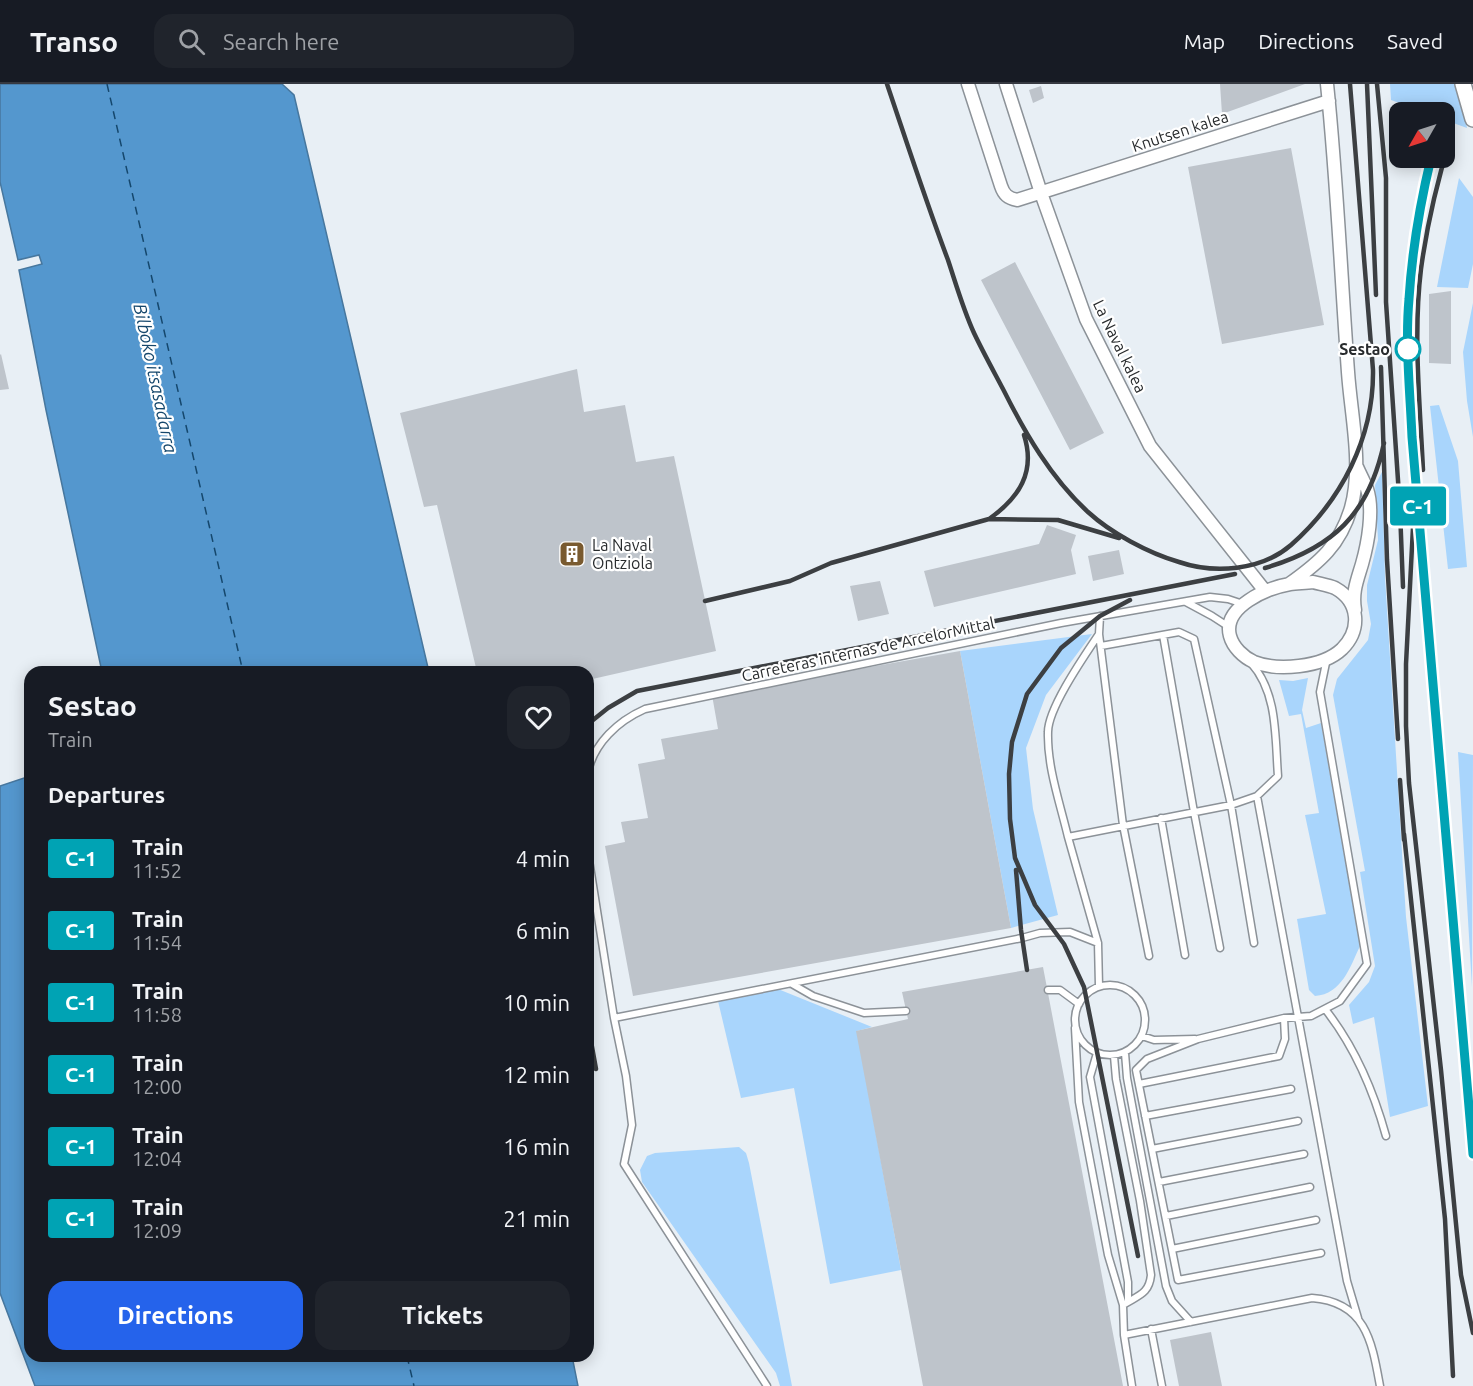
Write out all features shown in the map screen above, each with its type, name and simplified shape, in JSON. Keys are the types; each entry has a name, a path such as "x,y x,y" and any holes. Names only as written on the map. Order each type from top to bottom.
{"street":[{"name":"Knutsen kalea","path":"968,84 1004,194 1017,200 1329,100"},
{"name":"La Naval kalea","path":"1006,84 1041,193 1086,319 1150,446 1265,591"},
{"path":"1289,584 1324,557 1339,538 1353,498 1357,466 1350,405 1327,84"},
{"path":"1463,84 1473,119"},
{"path":"1356,613 1343,595 1334,588 1312,582 1289,584 1265,591 1244,604 1234,615 1229,627 1232,643 1246,658 1265,666 1290,667 1318,662 1340,651 1354,634 1356,613 1353,597 1354,586 1367,544 1370,525 1368,491 1357,466"}],"lane":[{"name":"Carreteras internas de ArcelorMittal","path":"594,754 618,724 645,709 1100,616 1210,597 1244,604"},
{"path":"1185,602 1229,627"},
{"path":"1100,616 1101,646 1123,825 1149,956"},
{"path":"1101,646 1179,632 1194,639 1231,805 1254,943"},
{"path":"1099,986 1098,943 1051,766 1047,730 1077,667 1100,634"},
{"path":"1163,635 1220,948"},
{"path":"1321,1253 1179,1280 1136,1070 1147,1059 1198,1039 1284,1018 1311,1016 1340,1001 1367,964 1320,692 1327,657"},
{"path":"1068,837 1231,805 1257,796 1278,776 1272,704 1260,673 1246,658"},
{"path":"1257,796 1347,1281 1358,1318 1373,1347 1380,1386"},
{"path":"1161,818 1185,955"},
{"path":"594,892 614,1018 626,1076 632,1125 624,1164 767,1386"},
{"path":"614,1018 1040,933 1070,932 1098,943"},
{"path":"791,983 813,996 864,1013 906,1011"},
{"path":"1075,1028 1084,1044 1097,1053 1114,1056 1125,1053 1142,1036 1146,1015 1141,1001 1130,990 1114,985 1099,986 1082,998 1075,1013 1075,1028 1079,1102 1106,1245 1126,1303"},
{"path":"1048,990 1060,990 1079,1004"},
{"path":"1325,1009 1350,1044 1363,1070 1386,1136"},
{"path":"1139,1084 1279,1056 1285,1039 1284,1018"},
{"path":"1142,1036 1154,1040 1198,1039"},
{"path":"1097,1053 1090,1070 1090,1077 1128,1282 1124,1335 1131,1386"},
{"path":"1125,1053 1127,1078 1166,1286 1172,1301 1191,1322"},
{"path":"1114,1056 1116,1079 1140,1201 1151,1275 1150,1286 1145,1292 1126,1303"},
{"path":"1146,1116 1291,1089"},
{"path":"1152,1149 1298,1121"},
{"path":"1159,1182 1304,1154"},
{"path":"1166,1216 1311,1187"},
{"path":"1172,1249 1316,1220"},
{"path":"1124,1335 1312,1298 1326,1299 1339,1304 1358,1318"},
{"path":"1151,1329 1162,1386"}],"shaded area":[{"path":"1390,84 1459,84 1467,128 1455,124 1455,102 1397,102 1391,100"},
{"path":"1459,178 1473,197 1473,264 1468,288 1437,287"},
{"path":"1473,303 1473,437 1463,352"},
{"path":"1439,405 1458,461 1467,567 1448,569 1430,406"},
{"path":"1382,472 1385,577 1406,917 1428,1106 1390,1117 1374,1017 1353,1024 1349,1005 1369,982 1375,966 1360,872 1365,871 1333,695 1337,679 1368,640 1371,624 1367,585 1378,540 1375,485"},
{"path":"1092,634 1046,695 1026,748 1033,809 1058,915 1011,928 960,651"},
{"path":"1308,678 1302,710 1306,728 1321,723 1360,946 1348,971 1338,985 1324,994 1315,996 1309,990 1297,919 1326,914 1305,815 1319,813 1301,714 1289,716 1279,680 1293,681"},
{"path":"1458,752 1473,755 1472,987"},
{"path":"773,987 872,1027 857,1031 901,1270 830,1284 794,1088 741,1098 718,1001"},
{"path":"739,1147 746,1153 749,1163 792,1386 780,1386 776,1373 642,1182 640,1170 647,1156 655,1153"}],"water":[{"name":"Bilboko itsasadarra","path":"0,84 282,84 294,95 428,666 101,666 46,410 19,270 42,264 39,255 18,260 0,182"},
{"path":"24,778 24,1357 0,1293 0,786"},
{"path":"26,1362 573,1362 578,1386 35,1386"}],"building":[{"path":"1220,84 1305,84 1222,114"},
{"path":"1041,86 1044,98 1033,103 1029,90"},
{"path":"1291,148 1324,325 1222,344 1188,167"},
{"path":"1015,262 1104,433 1070,450 981,280"},
{"path":"1451,291 1451,364 1429,363 1429,294"},
{"path":"0,355 9,389 0,390"},
{"name":"La Naval Ontziola","path":"577,369 584,412 625,405 636,462 674,456 716,651 594,679 594,666 476,666 437,505 424,507 400,413"},
{"path":"1047,525 1076,535 1071,550 1076,574 934,607 924,571 1039,544"},
{"path":"1119,550 1124,574 1093,581 1088,556"},
{"path":"880,581 889,614 858,621 850,586"},
{"path":"960,651 1011,928 633,996 605,846 625,842 621,822 648,818 638,764 665,759 661,739 718,729 712,695"},
{"path":"1043,967 1123,1386 923,1386 856,1031 908,1019 902,992"},
{"path":"1211,1332 1222,1386 1179,1386 1170,1340"}],"ferry route":[{"path":"107,84 242,666"},
{"path":"408,1362 414,1386"}],"railway":[{"path":"887,84 970,324 1011,406 1051,470 1088,512 1119,535 1167,558 1193,566 1222,569 1252,565 1279,554 1309,528 1339,488 1361,444 1368,420 1373,370 1350,84"},
{"path":"1367,84 1376,295"},
{"path":"1377,84 1386,178 1386,302 1403,587"},
{"path":"1429,168 1419,217 1411,277 1408,317 1409,377 1412,437 1473,1155"},
{"path":"1423,470 1418,370 1419,294 1429,220 1442,168"},
{"path":"1381,367 1387,560 1398,739"},
{"path":"989,519 1009,502 1022,483 1028,461 1024,435"},
{"path":"1265,568 1310,550 1344,525 1369,490 1384,443"},
{"path":"705,601 790,581 831,563 989,519 1058,520 1119,538"},
{"path":"1413,527 1406,664 1409,783 1461,1275 1473,1333"},
{"path":"594,719 637,691 1235,574"},
{"path":"1130,600 1100,616 1061,648 1027,694 1012,742 1009,774 1010,819 1015,858 1035,905 1064,944 1084,987 1138,1256"},
{"path":"1400,780 1404,840"},
{"path":"1404,834 1445,1219 1453,1376"},
{"path":"1016,870 1027,970"},
{"path":"594,1058 596,1069"}],"train":[{"name":"C-1","path":"1428,168 1412,263 1409,299 1408,343 1412,437 1473,1154"}],"place":[{"name":"Sestao","path":"1408,349"},
{"name":"La Naval Ontziola","path":"572,554"}]}
